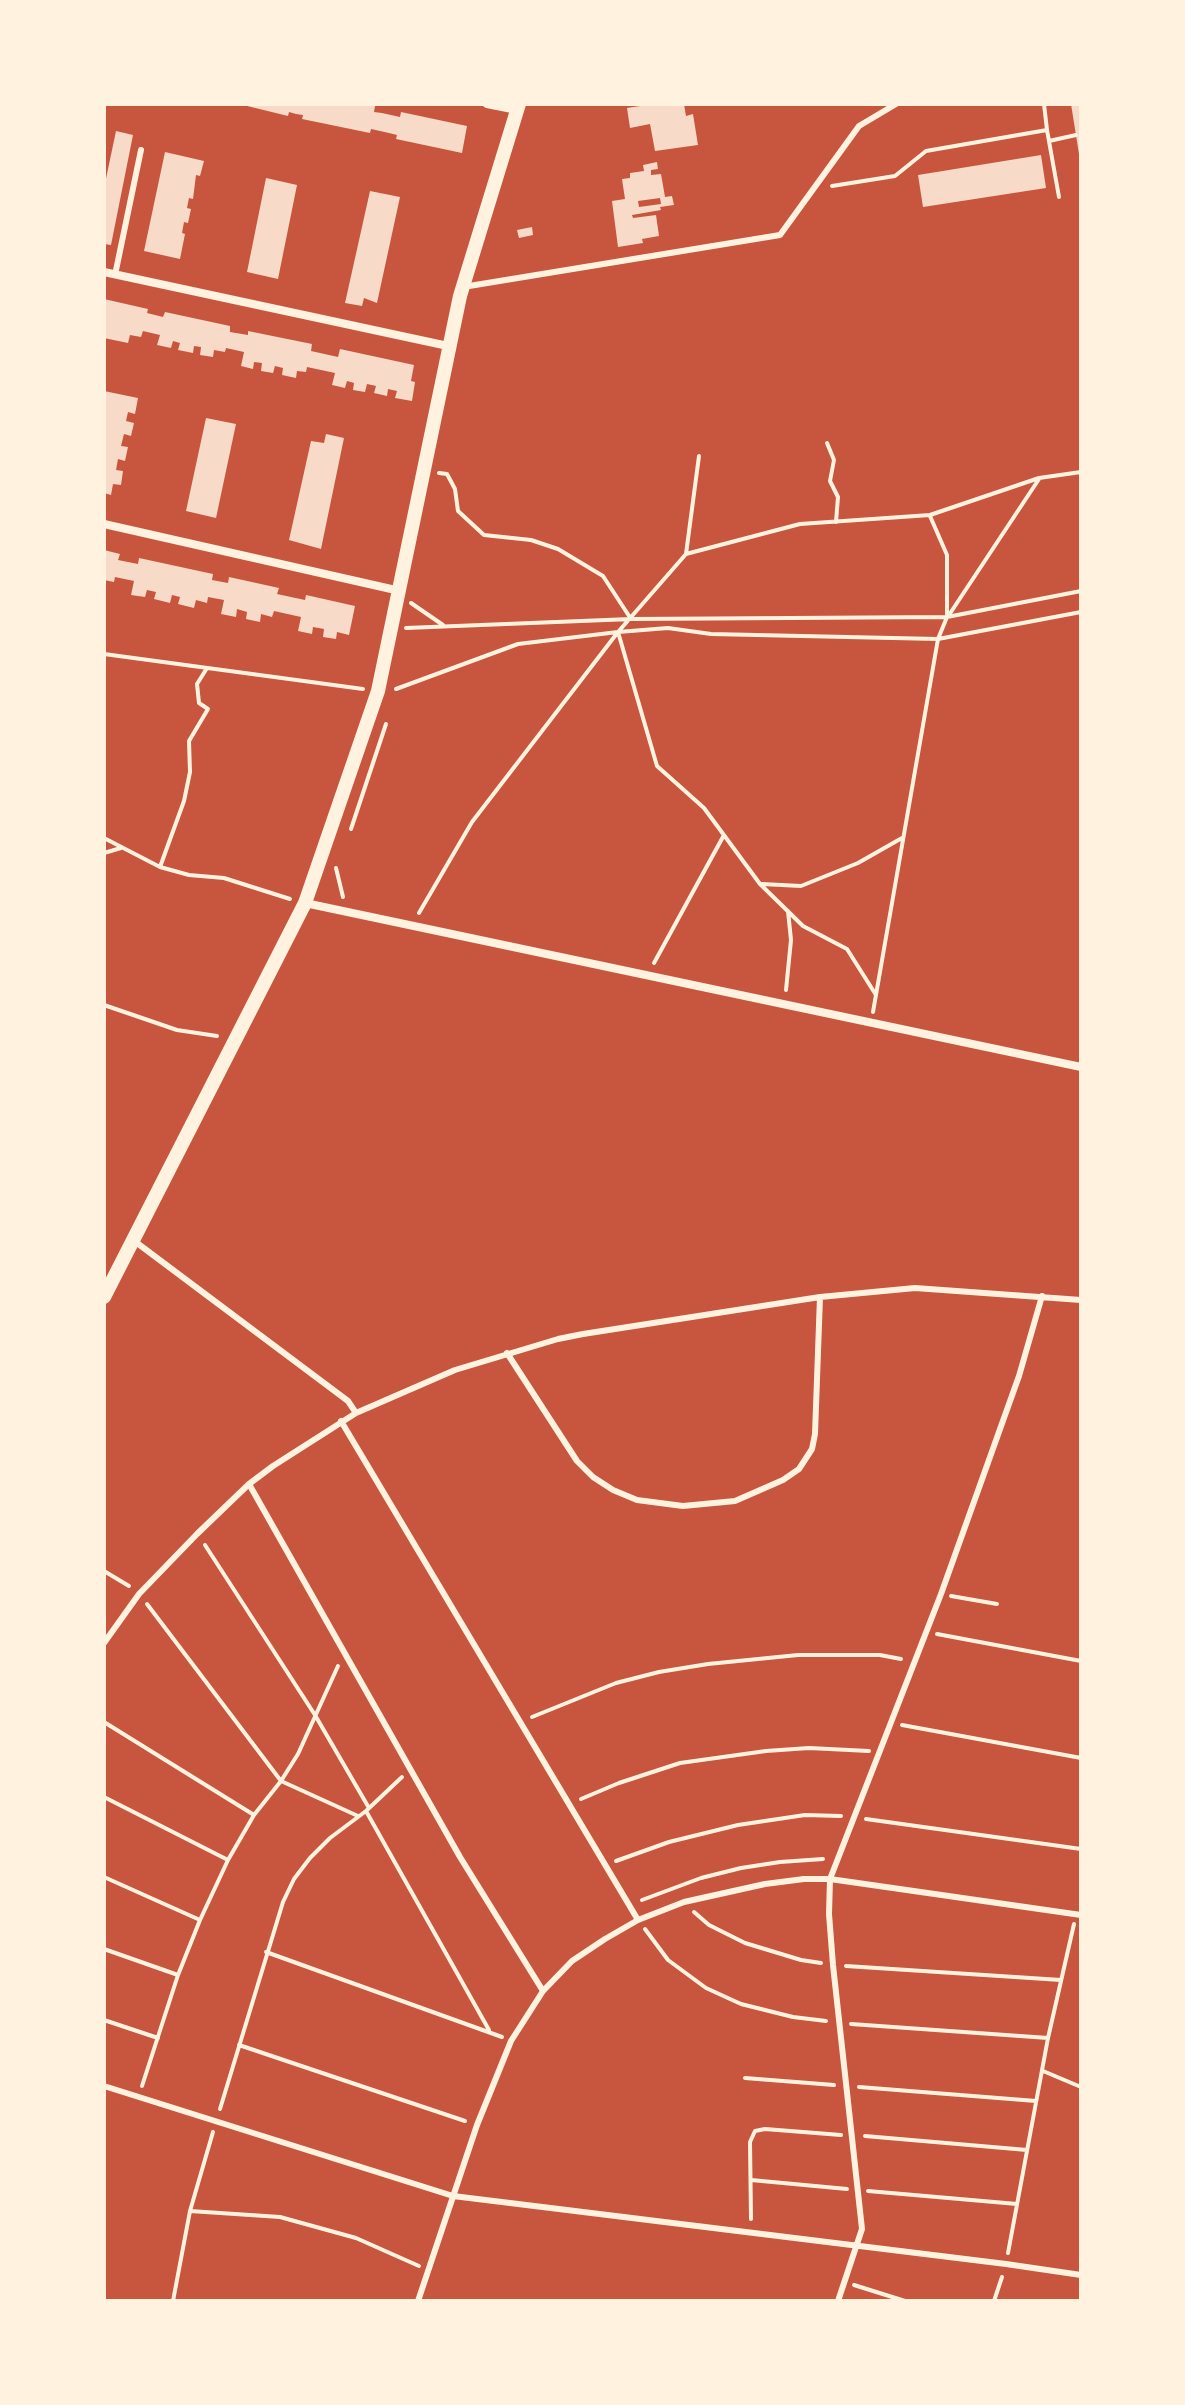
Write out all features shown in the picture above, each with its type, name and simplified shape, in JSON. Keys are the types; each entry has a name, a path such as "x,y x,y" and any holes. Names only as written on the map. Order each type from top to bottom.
{"street":[{"path":"104,1297 305,903 378,691 448,346 518,107 487,104"},
{"path":"104,272 448,346"},
{"path":"104,524 400,593"},
{"path":"305,903 1081,1067"}],"lane":[{"path":"463,287 780,235 859,126 896,104"},
{"path":"115,275 141,150"},
{"path":"133,1240 348,1401 356,1413"},
{"path":"104,1643 139,1594 249,1484 341,1421 455,1370 558,1339 820,1297 915,1288 1081,1300"},
{"path":"838,2301 862,2229 833,1965 830,1879 941,1594 1019,1376 1042,1296"},
{"path":"507,1353 577,1461 593,1477 613,1490 637,1500 683,1506 735,1501 783,1480 799,1469 812,1449 820,1297"},
{"path":"341,1421 638,1920"},
{"path":"249,1484 460,1857 543,1991"},
{"path":"418,2301 477,2125 511,2041 543,1991 572,1961 605,1939 638,1920 684,1902 765,1884 804,1879 830,1879 1079,1915"},
{"path":"104,2086 453,2196 1081,2275"}],"path":[{"path":"1044,104 1059,197"},
{"path":"814,188 895,176 926,151 1047,130"},
{"path":"1049,141 1076,135"},
{"path":"827,443 834,460 830,481 838,497 836,522"},
{"path":"412,926 472,822 618,632 686,554 699,456"},
{"path":"423,470 447,474 455,489 458,511 484,535 531,540 558,549 603,576 631,619"},
{"path":"686,554 800,524 930,515 1039,478 1081,472"},
{"path":"871,1022 938,639 947,617 1039,478"},
{"path":"930,515 947,555 947,617"},
{"path":"391,629 631,619 947,617 1081,591"},
{"path":"400,593 445,626"},
{"path":"104,654 378,691 403,688 518,644 618,632 668,628 711,634 938,639 1081,612"},
{"path":"618,632 657,766 704,808 760,884 803,926 847,949 876,995"},
{"path":"160,867 184,801 190,772 189,741 208,709 199,703 197,684 207,668"},
{"path":"648,975 724,835"},
{"path":"760,884 801,886 858,863 903,837"},
{"path":"104,838 160,867 189,875 224,878 305,903"},
{"path":"104,853 122,847"},
{"path":"336,868 346,912"},
{"path":"785,1004 791,940 788,911"},
{"path":"104,1005 177,1030 217,1036 224,1019 244,1022"},
{"path":"197,1534 315,1715 491,2032"},
{"path":"104,1571 139,1594 281,1781 359,1816"},
{"path":"941,1594 997,1604"},
{"path":"927,1632 1081,1661"},
{"path":"138,2097 178,1975 200,1920 228,1860 254,1815 298,1754 344,1654"},
{"path":"520,1723 616,1683 696,1666 798,1655 880,1655 915,1662"},
{"path":"104,1722 254,1815"},
{"path":"890,1723 1081,1758"},
{"path":"568,1804 680,1763 809,1748 878,1752"},
{"path":"173,2301 190,2211 283,1902 294,1879 310,1858 410,1770"},
{"path":"104,1797 228,1860"},
{"path":"630,1906 659,1893 741,1868 795,1860 838,1859"},
{"path":"104,1877 200,1920"},
{"path":"684,1902 709,1925 745,1943 801,1960 833,1965 1062,1980"},
{"path":"994,2301 1006,2264 1048,2038 1079,1915"},
{"path":"638,1920 668,1960 706,1988 754,2008 840,2023 1048,2038"},
{"path":"104,1949 178,1975"},
{"path":"266,1952 511,2041"},
{"path":"104,2020 158,2038"},
{"path":"239,2045 477,2125"},
{"path":"1042,2070 1081,2087"},
{"path":"745,2078 1036,2101"},
{"path":"751,2180 1017,2204"},
{"path":"190,2211 280,2217 356,2238 428,2271"},
{"path":"844,2282 905,2301"}],"building":[{"path":"239,104 367,104 375,106 374,112 400,117 401,112 467,126 462,153 396,139 397,135 371,129 370,133 302,119 303,115 289,112 288,116"},
{"path":"684,104 686,116 693,114 698,145 655,151 650,124 630,128 627,108"},
{"path":"1071,104 1081,104 1081,154 1079,154"},
{"path":"116,131 133,135 111,245 104,244 104,188"},
{"path":"165,152 204,161 200,176 196,175 193,199 189,198 187,208 191,209 188,223 184,222 180,259 144,251"},
{"path":"1041,155 1046,188 923,207 918,175"},
{"path":"657,162 658,169 651,170 651,175 661,174 665,197 672,196 674,205 632,215 633,218 656,215 659,236 642,239 643,243 618,247 612,201 625,199 622,179 630,178 630,173 644,171 643,165","holes":["660,198 661,204 639,207 638,201"]},
{"path":"266,178 297,185 278,279 247,272"},
{"path":"370,191 400,197 377,303 364,298 362,306 345,303"},
{"path":"532,227 533,235 519,238 517,230"},
{"path":"104,299 148,309 147,313 163,317 165,312 230,326 230,332 248,335 248,331 312,344 311,351 338,357 340,349 414,365 412,401 395,398 397,391 388,389 387,396 374,393 376,386 367,384 365,392 353,390 354,383 347,381 345,388 332,385 335,373 307,367 306,372 297,371 296,378 282,375 283,368 275,366 273,373 261,371 262,363 254,362 253,369 241,366 244,352 226,348 225,352 214,350 213,357 200,355 201,347 194,346 193,353 178,350 180,343 173,341 171,348 157,345 160,335 143,331 141,337 130,335 128,343 104,338"},
{"path":"104,391 138,398 135,414 128,412 126,421 134,423 131,436 124,434 121,446 128,447 125,461 118,459 116,470 123,471 121,485 113,484 111,495 104,493"},
{"path":"206,418 236,424 216,518 186,511"},
{"path":"326,434 344,438 321,549 289,540 311,441 324,443"},
{"path":"104,550 120,554 118,560 138,564 139,558 213,574 212,580 228,583 229,577 279,588 277,594 305,600 306,595 355,606 349,635 337,632 336,639 323,637 324,629 313,627 312,634 298,631 301,617 274,611 272,617 261,614 260,622 246,619 247,612 237,609 236,617 221,614 224,600 208,597 207,603 196,600 194,608 178,604 180,597 172,595 170,603 154,599 156,592 147,590 145,597 131,595 134,581 115,577 114,582 104,580"}]}
